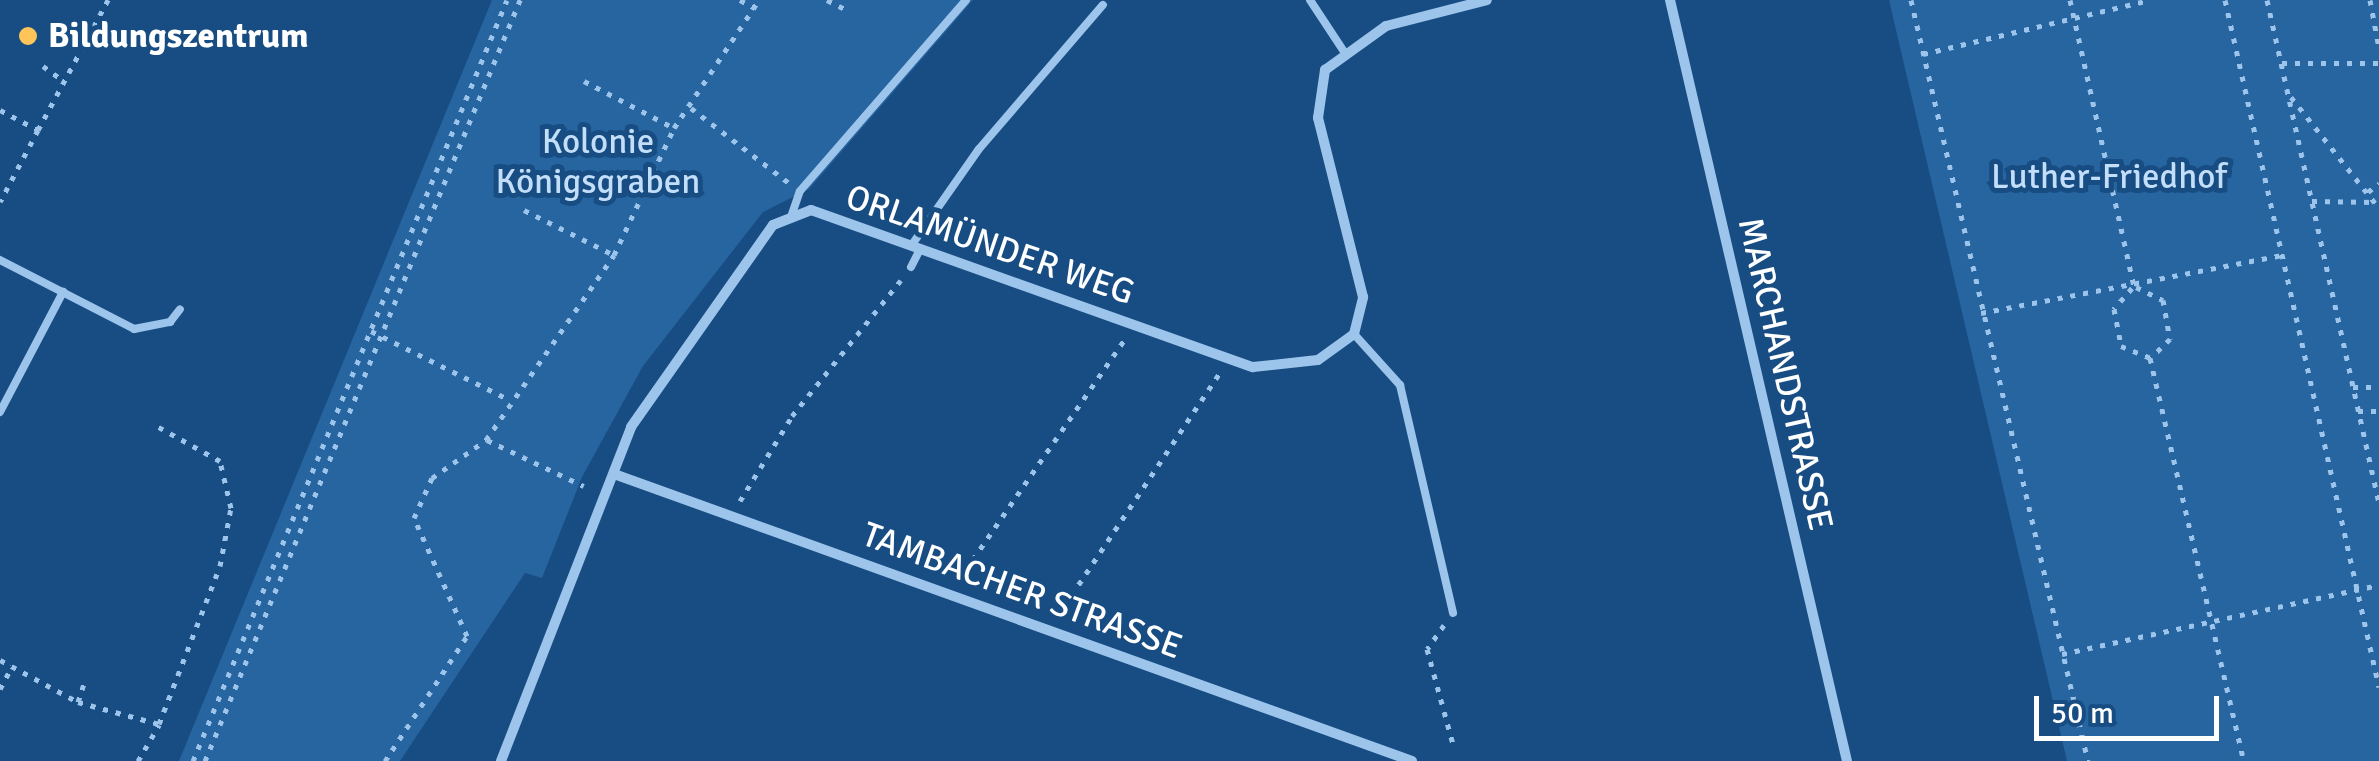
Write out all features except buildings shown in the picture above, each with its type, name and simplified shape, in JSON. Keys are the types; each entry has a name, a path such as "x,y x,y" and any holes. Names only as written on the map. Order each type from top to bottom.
{"street":[{"path":"1354,334 1364,297 1317,108 1325,70 1344,50 1386,26 1487,0"},
{"name":"MARCHANDSTRASSE","path":"1670,0 1847,761"},
{"name":"ORLAMÜNDER WEG","path":"501,761 614,474 660,373 764,234 792,214 810,210 1266,370 1328,356 1354,334"},
{"name":"TAMBACHER STRASSE","path":"614,474 1380,756 1412,761"}],"lane":[{"path":"792,214 800,191 966,0"},
{"path":"1310,0 1344,50"},
{"path":"911,267 916,247 979,149 1103,5"},
{"path":"0,260 134,330 170,322 180,309"},
{"path":"0,412 63,292"},
{"path":"1354,334 1400,385 1453,613"}],"path":[{"path":"0,202 108,0"},
{"path":"193,761 506,0"},
{"path":"205,761 520,0"},
{"path":"740,0 755,8"},
{"path":"385,761 466,636 414,518 432,478 486,440 510,400 614,255 674,128 759,0"},
{"path":"827,0 845,8"},
{"path":"1910,0 1980,313 2088,761"},
{"path":"2070,0 2134,286"},
{"path":"1922,54 2150,0"},
{"path":"2225,0 2379,687"},
{"path":"2268,0 2378,498"},
{"path":"2370,0 2379,48"},
{"path":"2281,63 2379,63"},
{"path":"42,66 64,82"},
{"path":"584,81 674,128"},
{"path":"2288,90 2307,126 2378,204"},
{"path":"690,108 800,191"},
{"path":"0,110 38,130"},
{"path":"2368,192 2379,183"},
{"path":"2312,201 2378,204"},
{"path":"524,210 614,255"},
{"path":"1980,313 2282,255"},
{"path":"738,503 792,416 911,267"},
{"path":"2134,286 2114,309 2120,346 2150,358"},
{"path":"2134,286 2163,300 2170,339 2150,358"},
{"path":"371,332 510,400"},
{"path":"1109,332 1142,343"},
{"path":"958,581 1126,337"},
{"path":"2150,358 2244,761"},
{"path":"1205,365 1234,375"},
{"path":"1057,618 1221,370"},
{"path":"2353,388 2379,387"},
{"path":"2358,411 2379,411"},
{"path":"138,761 159,724 202,623 231,508 220,461 155,425"},
{"path":"486,440 584,486"},
{"path":"2062,654 2379,585"},
{"path":"1453,613 1427,650 1454,748"},
{"path":"0,660 78,702 159,724"},
{"path":"0,689 12,666"},
{"path":"78,702 84,681"}],"green space":[{"name":"Kolonie Königsgraben","path":"492,0 973,0 809,189 763,212 643,366 582,477 542,578 525,573 400,761 179,761"},
{"name":"Luther-Friedhof","path":"1889,0 2379,0 2379,761 2067,761"}],"place":[{"name":"Bildungszentrum","path":"28,36"}]}
